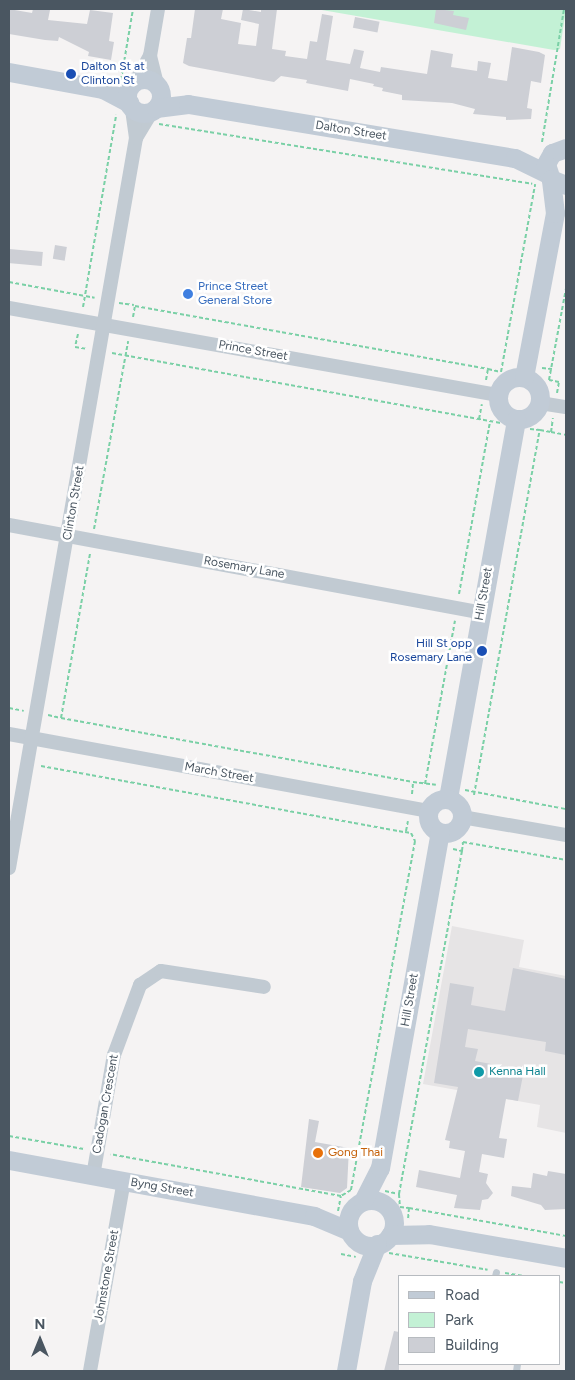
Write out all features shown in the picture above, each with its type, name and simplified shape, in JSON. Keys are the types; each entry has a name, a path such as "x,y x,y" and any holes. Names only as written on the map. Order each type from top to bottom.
{"main road":[{"name":"Dalton Street","path":"9,72 131,102 188,104 515,158 550,166"},
{"name":"Dalton Street","path":"158,86 188,104"},
{"path":"131,102 161,99 158,86"},
{"path":"524,377 555,213 550,166 566,132"},
{"path":"555,213 566,194"},
{"path":"524,377 538,387 554,405 515,423 502,411 498,395 507,380 524,377"},
{"name":"Hill Street","path":"449,793 515,423"},
{"path":"449,793 459,805 462,817 452,831 439,839 430,824 428,811 436,801 449,793"},
{"name":"Hill Street","path":"381,1202 380,1168 439,839"},
{"name":"Byng Street","path":"9,1160 314,1216 353,1236 385,1244"},
{"path":"381,1202 429,1234"},
{"path":"346,1371 362,1281 353,1236 381,1202"},
{"path":"362,1281 385,1244 381,1202"},
{"name":"Byng Street","path":"314,1216 381,1202"},
{"path":"385,1244 429,1234 566,1258"}],"street":[{"path":"131,102 150,56 158,9"},
{"path":"150,56 158,86"},
{"name":"Clinton Street","path":"9,868 105,325 136,138 131,102"},
{"name":"Prince Street","path":"9,308 498,395"},
{"name":"Rosemary Lane","path":"9,525 480,612"},
{"name":"March Street","path":"9,734 428,811"},
{"path":"462,817 566,835"},
{"name":"Cadogan Crescent","path":"93,1176 114,1055 140,985 161,971 264,987"},
{"name":"Johnstone Street","path":"90,1371 124,1181"}],"path":[{"path":"133,9 131,102 85,296 75,347 515,423 566,435"},
{"path":"501,372 550,166 564,9"},
{"path":"131,102 550,166"},
{"path":"9,282 85,296"},
{"path":"551,432 559,382 550,380 566,288"},
{"path":"61,718 135,306 488,369"},
{"path":"474,794 540,430"},
{"path":"9,708 413,782 449,793 474,794 566,809"},
{"path":"406,832 413,782"},
{"path":"414,841 439,839 462,851"},
{"path":"566,860 463,842 381,1202 566,1236"},
{"path":"385,1244 496,1274 510,1275"}],"shaded area":[{"path":"452,926 524,940 519,967 566,976 566,1133 537,1127 540,1105 423,1084"}],"green space":[{"path":"316,9 566,9 560,49 554,50"}],"building":[{"path":"9,9 32,13 33,9 50,10 48,20 87,24 90,10 113,13 109,41 114,42 111,60 88,56 89,52 59,37 58,41 9,34"},
{"path":"195,9 223,9 221,19 241,23 238,44 256,46 259,24 241,20 243,9 261,12 261,9 277,9 272,49 286,51 285,56 307,59 310,41 317,42 322,14 333,16 326,60 350,64 354,49 364,51 360,68 380,72 381,67 427,74 431,50 453,54 451,67 477,71 478,61 491,63 488,78 507,81 512,47 539,52 545,55 541,83 531,81 527,108 532,109 531,119 506,120 506,117 473,114 475,109 452,103 402,100 402,95 382,91 383,88 373,86 374,84 350,79 348,91 306,83 307,80 281,76 274,82 189,66 183,63 187,38 191,38"},
{"path":"436,9 454,11 453,15 469,18 466,30 434,23"},
{"path":"355,17 380,22 377,33 353,28"},
{"path":"55,245 67,247 65,261 53,259"},
{"path":"9,249 43,252 42,266 9,263"},
{"path":"513,968 566,979 566,1055 545,1051 546,1042 468,1029 465,1047 478,1049 475,1061 524,1070 518,1101 506,1099 499,1138 507,1139 504,1158 482,1154 479,1172 488,1174 486,1183 493,1193 488,1199 482,1200 480,1210 454,1208 457,1195 416,1187 419,1170 460,1178 465,1151 449,1148 450,1141 445,1140 458,1087 434,1083 450,983 474,987 471,1005 505,1011"},
{"path":"309,1119 319,1121 315,1142 349,1148 347,1188 340,1193 301,1187"},
{"path":"548,1171 566,1174 566,1209 545,1210 541,1205 511,1196 512,1186 531,1188 533,1173 547,1176"},
{"path":"394,1331 398,1332 399,1371 384,1371"}],"place":[{"name":"Dalton St at Clinton St","path":"71,74"},
{"name":"Prince Street General Store","path":"188,294"},
{"name":"Hill St opp Rosemary Lane","path":"482,651"},
{"name":"Kenna Hall","path":"479,1072"},
{"name":"Gong Thai","path":"318,1153"}]}
